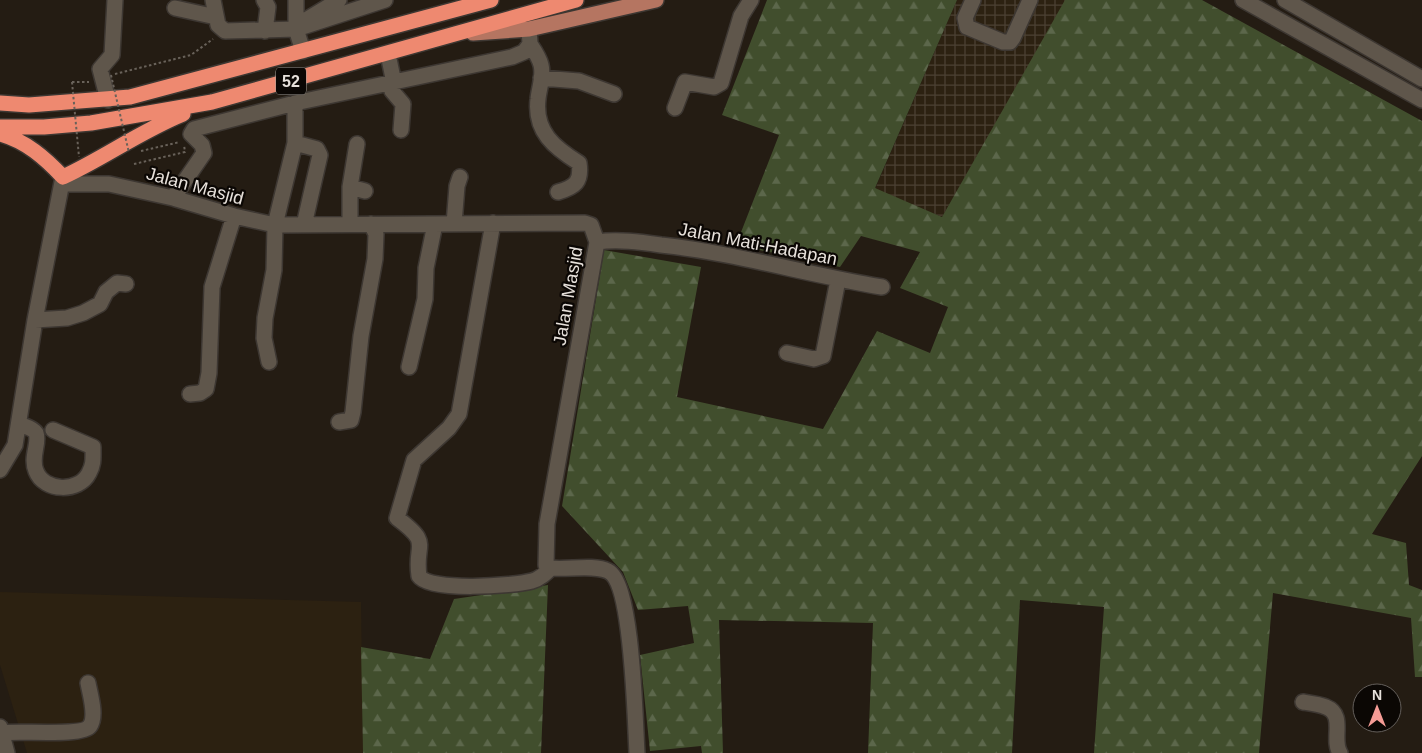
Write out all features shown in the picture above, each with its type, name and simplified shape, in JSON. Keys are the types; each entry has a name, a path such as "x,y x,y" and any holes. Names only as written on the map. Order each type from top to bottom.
{"highway":[{"name":"52","path":"0,104 29,105 130,97 491,0"},
{"name":"52","path":"0,127 44,127 91,123 212,102 576,0"},
{"path":"0,134 27,146 46,159 63,180 106,156 154,125 212,102"}],"main road":[{"path":"415,21 462,0"},
{"path":"461,33 530,36 656,0"}],"street":[{"path":"108,100 100,69 112,55 115,0"},
{"path":"212,0 218,25 225,31 296,29 385,0"},
{"path":"264,0 268,7 265,31"},
{"path":"296,0 296,29 303,51"},
{"path":"296,29 315,14 339,0"},
{"path":"675,108 685,82 714,87 721,83 741,16 751,0"},
{"path":"973,0 965,18 967,27 1003,42 1010,42 1030,0"},
{"path":"1243,0 1422,100"},
{"path":"1285,0 1422,79"},
{"path":"175,8 216,17"},
{"path":"530,36 541,65 542,78 537,102 541,126 548,140 580,163 581,173 579,182 558,192"},
{"path":"173,198 204,153 203,147 191,134 191,131 196,128 294,103 512,57 524,52 530,36"},
{"path":"388,54 394,83 393,93 400,98 403,104 401,130"},
{"path":"542,78 579,81 614,94"},
{"path":"270,362 264,338 274,270 275,225 295,143 294,103"},
{"path":"295,143 314,148 320,154 304,224"},
{"path":"350,224 350,187 357,144"},
{"path":"454,224 457,186 460,177"},
{"path":"0,470 15,445 35,320 63,180"},
{"name":"Jalan Masjid","path":"63,180 109,184 173,198 234,216 275,225 585,223 594,229 597,242 547,524 545,558 546,565 551,568"},
{"path":"350,187 365,192"},
{"path":"190,394 200,393 206,389 209,373 212,287 234,216"},
{"path":"493,223 458,414 449,428 414,460 397,518 415,532 420,543 419,576 429,583 492,585 533,581 551,568 601,569 610,572 619,584 627,619 637,753"},
{"path":"338,422 351,420 353,412 361,336 375,259 376,234 371,224"},
{"path":"409,367 426,299 426,268 435,224"},
{"name":"Jalan Mati-Hadapan","path":"597,242 625,241 709,250 838,280 882,287"},
{"path":"787,353 814,359 823,356 838,280"},
{"path":"35,320 67,318 83,313 100,304 106,292 117,283 126,284"},
{"path":"19,424 31,429 36,434 32,458 36,472 46,483 69,488 86,480 94,464 93,448 53,430"},
{"path":"7,753 1,730 64,732 86,729 91,725 93,717 88,683"},
{"path":"1303,702 1328,707 1335,714 1338,724 1335,746 1340,753"}],"path":[{"path":"134,164 185,152 183,141 129,153 110,75 191,55 225,31"},
{"path":"79,157 72,82 96,82"}],"shaded area":[{"path":"957,0 1067,0 942,217 875,189"},
{"path":"0,592 361,602 363,753 27,753 0,665"}],"green space":[{"path":"767,0 957,0 875,188 942,217 1065,0 1202,0 1422,121 1422,456 1372,534 1406,543 1409,585 1422,590 1422,677 1415,677 1411,618 1273,593 1259,753 1094,753 1104,607 1020,600 1012,753 868,753 873,623 719,620 723,753 702,753 701,746 650,751 640,655 694,643 688,606 638,610 623,572 562,506 604,250 701,267 677,397 823,429 877,331 930,353 948,307 900,288 920,252 861,236 840,267 736,245 779,135 722,115"},
{"path":"548,585 541,753 363,753 361,647 430,659 454,599"}]}
